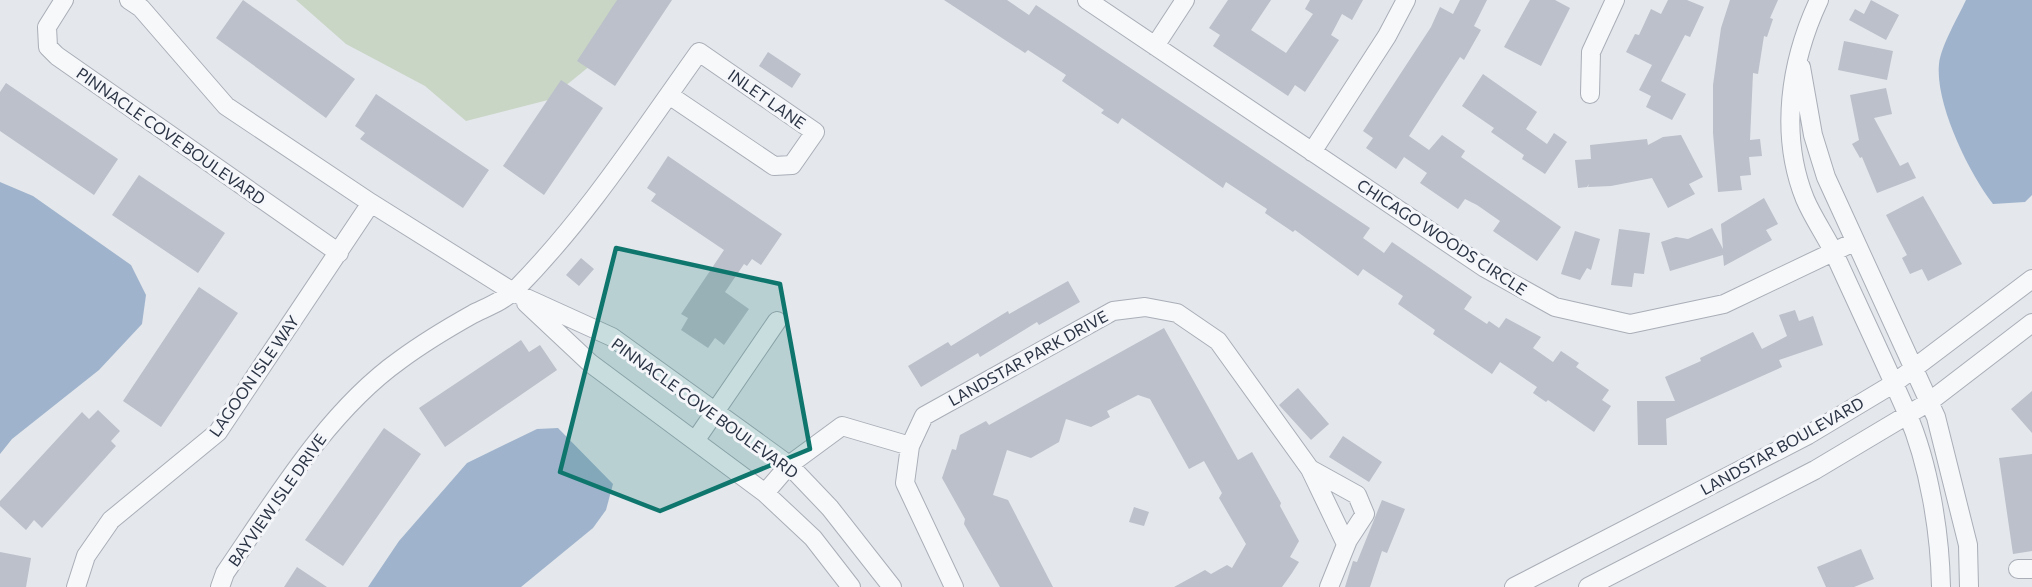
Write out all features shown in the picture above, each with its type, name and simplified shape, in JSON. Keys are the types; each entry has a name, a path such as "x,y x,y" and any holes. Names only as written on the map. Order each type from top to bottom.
{"street":[{"name":"PINNACLE COVE BOULEVARD","path":"64,0 47,27 48,46 57,56 339,253"},
{"name":"PINNACLE COVE BOULEVARD","path":"129,0 141,8 226,106 371,203 513,291 612,338 789,465 830,508 892,587"},
{"name":"CHICAGO WOODS CIRCLE","path":"1087,0 1485,268 1555,307 1630,324 1724,304 1854,242"},
{"path":"1155,46 1185,0"},
{"path":"1312,152 1387,36 1406,0"},
{"path":"1590,94 1591,52 1615,0"},
{"path":"1819,0 1807,25 1789,100 1792,147 1805,198 1833,251 1908,415 1935,516 1941,587"},
{"name":"INLET LANE","path":"513,291 556,246 613,176 669,95 699,52 814,132 792,165 774,166 669,95"},
{"path":"1799,56 1813,135 1826,177 1936,417 1968,546 1968,587"},
{"name":"LAGOON ISLE WAY","path":"76,587 86,556 111,520 219,432 371,203"},
{"name":"LANDSTAR BOULEVARD","path":"1514,587 1809,435 1915,369 2032,279"},
{"name":"PINNACLE COVE BOULEVARD","path":"513,291 590,363 765,493 813,538 850,587"},
{"name":"BAYVIEW ISLE DRIVE","path":"220,587 225,573 293,473 337,418 398,361 513,291"},
{"name":"LANDSTAR PARK DRIVE","path":"954,587 905,483 910,447 924,416 1113,311 1145,307 1177,313 1218,341 1310,469 1346,544"},
{"path":"695,441 777,321"},
{"name":"LANDSTAR BOULEVARD","path":"1588,587 1815,470 1908,415 1929,402 2032,322"},
{"path":"765,493 789,465 842,426 910,447"},
{"name":"LANDSTAR PARK DRIVE","path":"1310,469 1357,495 1365,514 1346,544 1329,587"}],"highlighted area":[{"path":"616,248 780,284 810,449 660,511 560,472"}],"green space":[{"path":"296,0 621,0 596,61 548,100 466,121 425,86 346,44"}],"water":[{"path":"1966,0 2032,0 2032,195 2025,202 1993,204 1964,157 1942,98 1939,80 1940,57"},
{"path":"0,182 33,196 131,265 146,295 142,324 99,370 12,439 0,454"},
{"path":"558,428 613,484 606,510 593,528 521,587 368,587 399,541 467,463 537,429"}],"building":[{"path":"243,0 355,79 326,118 216,38"},
{"path":"617,0 672,0 615,86 577,61"},
{"path":"944,0 1007,0 1029,15 1036,5 1370,228 1363,238 1384,253 1392,242 1472,297 1464,309 1487,324 1489,321 1499,328 1506,318 1541,337 1533,348 1553,362 1561,351 1579,363 1576,367 1609,390 1602,400 1611,406 1594,432 1548,400 1546,402 1533,393 1537,387 1500,362 1492,374 1433,334 1435,330 1398,304 1403,296 1363,269 1358,276 1295,230 1293,232 1265,213 1267,209 1226,182 1223,188 1122,118 1118,124 1101,113 1104,110 1062,81 1066,75 1028,50 1025,53"},
{"path":"1228,0 1271,0 1251,30 1286,53 1313,14 1305,9 1310,0 1363,0 1352,20 1342,14 1331,35 1339,40 1305,92 1295,85 1288,96 1213,46 1220,35 1209,28"},
{"path":"1460,0 1487,0 1474,26 1481,30 1464,60 1460,57 1409,136 1429,150 1442,135 1465,151 1461,157 1561,227 1537,261 1493,231 1500,221 1477,205 1465,199 1458,209 1420,183 1427,173 1404,157 1396,169 1366,148 1373,138 1363,131 1431,27 1440,7 1453,14"},
{"path":"1530,0 1555,0 1570,8 1541,66 1504,47"},
{"path":"1668,0 1687,0 1704,7 1690,37 1685,35 1661,81 1686,94 1672,120 1646,107 1651,96 1639,90 1652,65 1626,52 1635,34 1639,35 1651,9 1661,14"},
{"path":"1730,0 1778,0 1770,18 1773,19 1767,37 1764,36 1758,74 1753,73 1750,140 1760,139 1762,156 1749,157 1751,175 1740,176 1742,190 1718,192 1713,133 1713,85 1721,28"},
{"path":"1871,0 1899,15 1886,40 1849,20 1855,9 1864,14"},
{"path":"1844,41 1893,51 1887,80 1838,70"},
{"path":"768,52 801,74 792,88 759,66"},
{"path":"1483,74 1537,112 1526,129 1547,144 1554,133 1567,142 1545,174 1522,159 1524,155 1491,132 1494,128 1462,106"},
{"path":"561,80 603,108 544,195 503,166"},
{"path":"6,83 118,159 94,195 0,131 0,92"},
{"path":"1886,88 1892,114 1874,118 1900,166 1908,162 1916,178 1877,193 1862,157 1860,158 1852,144 1859,140 1850,95"},
{"path":"376,94 489,170 463,208 360,139 365,133 355,126"},
{"path":"1681,135 1703,177 1689,184 1695,194 1668,208 1652,178 1611,186 1588,187 1589,184 1587,187 1578,188 1575,160 1591,159 1590,145 1647,139 1648,145 1663,137"},
{"path":"668,156 782,234 761,265 752,259 747,266 744,264 725,292 749,309 724,345 715,338 708,348 681,330 688,318 681,314 724,250 651,201 656,194 647,188"},
{"path":"139,175 225,233 198,273 112,215"},
{"path":"1923,196 1962,264 1928,281 1922,269 1910,274 1902,258 1907,255 1886,215"},
{"path":"1764,198 1778,224 1766,230 1772,240 1724,266 1723,255 1670,271 1661,242 1676,237 1688,239 1712,228 1723,249 1721,224"},
{"path":"1619,229 1650,233 1644,274 1634,273 1632,287 1611,285"},
{"path":"1575,231 1600,239 1591,270 1587,268 1580,280 1561,274"},
{"path":"581,258 594,269 579,286 566,275"},
{"path":"1068,281 1080,302 1039,325 1037,322 980,357 978,353 921,387 908,366 948,342 951,346 1008,311 1009,314"},
{"path":"199,287 238,313 161,427 123,401"},
{"path":"1795,310 1799,321 1813,316 1823,345 1779,360 1782,367 1666,419 1667,445 1638,445 1637,401 1675,401 1665,377 1701,361 1700,358 1753,332 1762,349 1787,336 1779,315"},
{"path":"1164,328 1238,460 1252,452 1281,503 1280,506 1299,541 1290,557 1299,562 1282,587 1174,587 1205,570 1211,574 1227,565 1232,568 1246,544 1219,498 1222,493 1204,461 1189,469 1150,399 1138,395 1107,411 1110,417 1091,427 1066,419 1059,442 1031,458 1007,450 993,495 1008,500 1053,587 1000,587 964,524 965,519 942,478 952,449 956,450 960,435 986,421 989,425"},
{"path":"521,340 529,352 540,345 557,370 445,447 419,408"},
{"path":"1298,388 1329,424 1311,440 1279,405"},
{"path":"2032,391 2032,433 2011,409"},
{"path":"98,410 120,431 111,441 116,446 42,528 34,520 26,530 0,506 0,501 82,412 89,419"},
{"path":"384,428 421,454 343,566 305,540"},
{"path":"1343,436 1382,462 1369,482 1329,457"},
{"path":"2032,454 2032,551 2013,554 1999,458"},
{"path":"1382,500 1405,509 1387,553 1382,551 1370,587 1345,587 1353,561 1357,562"},
{"path":"1134,507 1149,512 1144,526 1129,522"},
{"path":"1861,549 1874,579 1854,587 1826,587 1817,567"},
{"path":"0,552 31,558 26,587 0,587"},
{"path":"297,567 327,587 284,587"}]}
